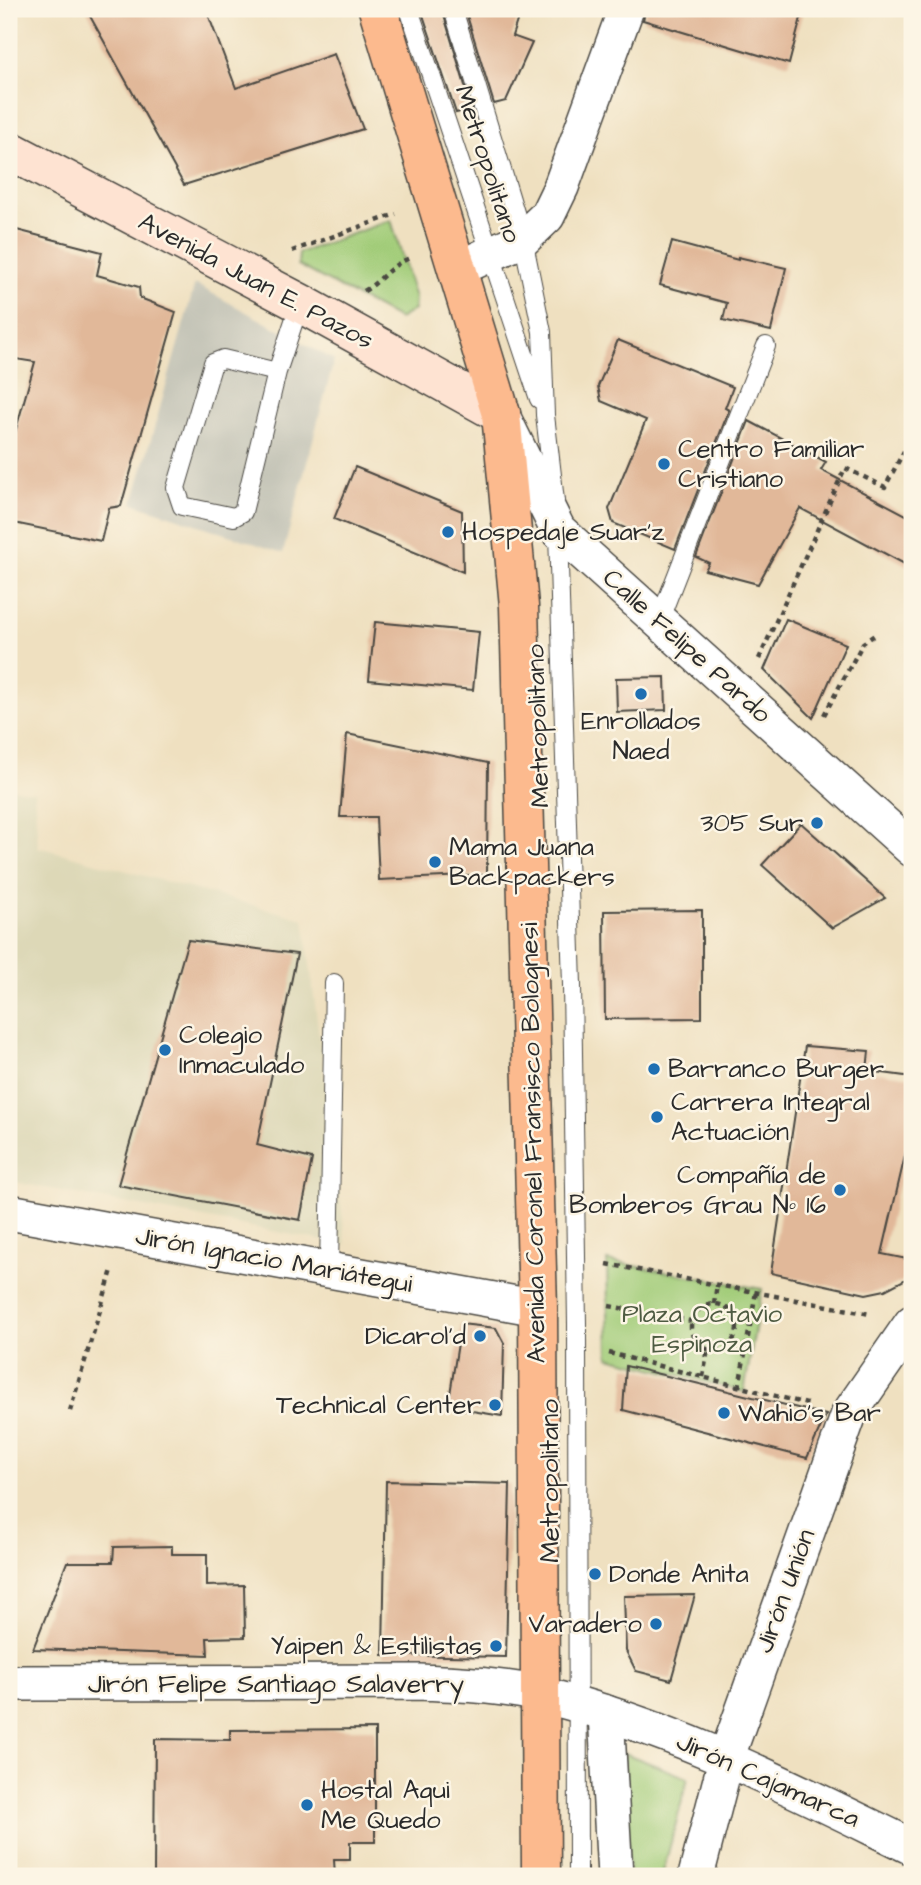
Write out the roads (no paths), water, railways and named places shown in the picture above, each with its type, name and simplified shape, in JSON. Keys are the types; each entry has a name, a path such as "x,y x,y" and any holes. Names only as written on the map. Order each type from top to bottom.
{"main road":[{"name":"Avenida Coronel Fransisco Bolognesi","path":"377,9 474,262 501,414 519,606 538,1308 575,1704 541,1876"}],"street":[{"path":"474,262 523,239 547,216 561,187 626,9"},
{"name":"Avenida Juan E. Pazos","path":"9,150 300,303 501,414"},
{"name":"Calle Felipe Pardo","path":"501,414 558,530 912,849"},
{"name":"Jirón Ignacio Mariátegui","path":"9,1212 538,1308"},
{"name":"Jirón Unión","path":"696,1876 727,1756 849,1414 907,1342"},
{"name":"Jirón Felipe Santiago Salaverry","path":"9,1683 420,1682 484,1685 575,1704"},
{"path":"575,1704 615,1876"},
{"name":"Jirón Cajamarca","path":"575,1704 727,1756 912,1847"}],"lane":[{"name":"Metropolitano","path":"409,9 474,262 545,415"},
{"name":"Metropolitano","path":"453,9 523,239 542,332 545,415 558,530 573,1039 577,1324 575,1704 578,1876"},
{"path":"277,372 223,359 213,363 176,488 181,506 234,517 243,512 277,372 300,303"},
{"path":"659,621 766,346"},
{"path":"328,1270 334,983"}],"place":[{"name":"Centro Familiar Cristiano","path":"664,464"},
{"name":"Hospedaje Suar'z","path":"448,532"},
{"name":"Enrollados Naed","path":"641,694"},
{"name":"305 Sur","path":"817,823"},
{"name":"Mama Juana Backpackers","path":"435,862"},
{"name":"Colegio Inmaculado","path":"165,1050"},
{"name":"Barranco Burger","path":"654,1069"},
{"name":"Carrera Integral Actuación","path":"657,1117"},
{"name":"Compañía de Bomberos Grau Nº 16","path":"840,1190"},
{"name":"Dicarol'd","path":"480,1336"},
{"name":"Technical Center","path":"495,1405"},
{"name":"Wahio's Bar","path":"724,1413"},
{"name":"Donde Anita","path":"595,1574"},
{"name":"Varadero","path":"656,1624"},
{"name":"Yaipen & Estilistas","path":"496,1646"},
{"name":"Hostal Aqui Me Quedo","path":"307,1805"}],"park label":[{"name":"Plaza Octavio Espinoza","path":"702,1329"}]}
